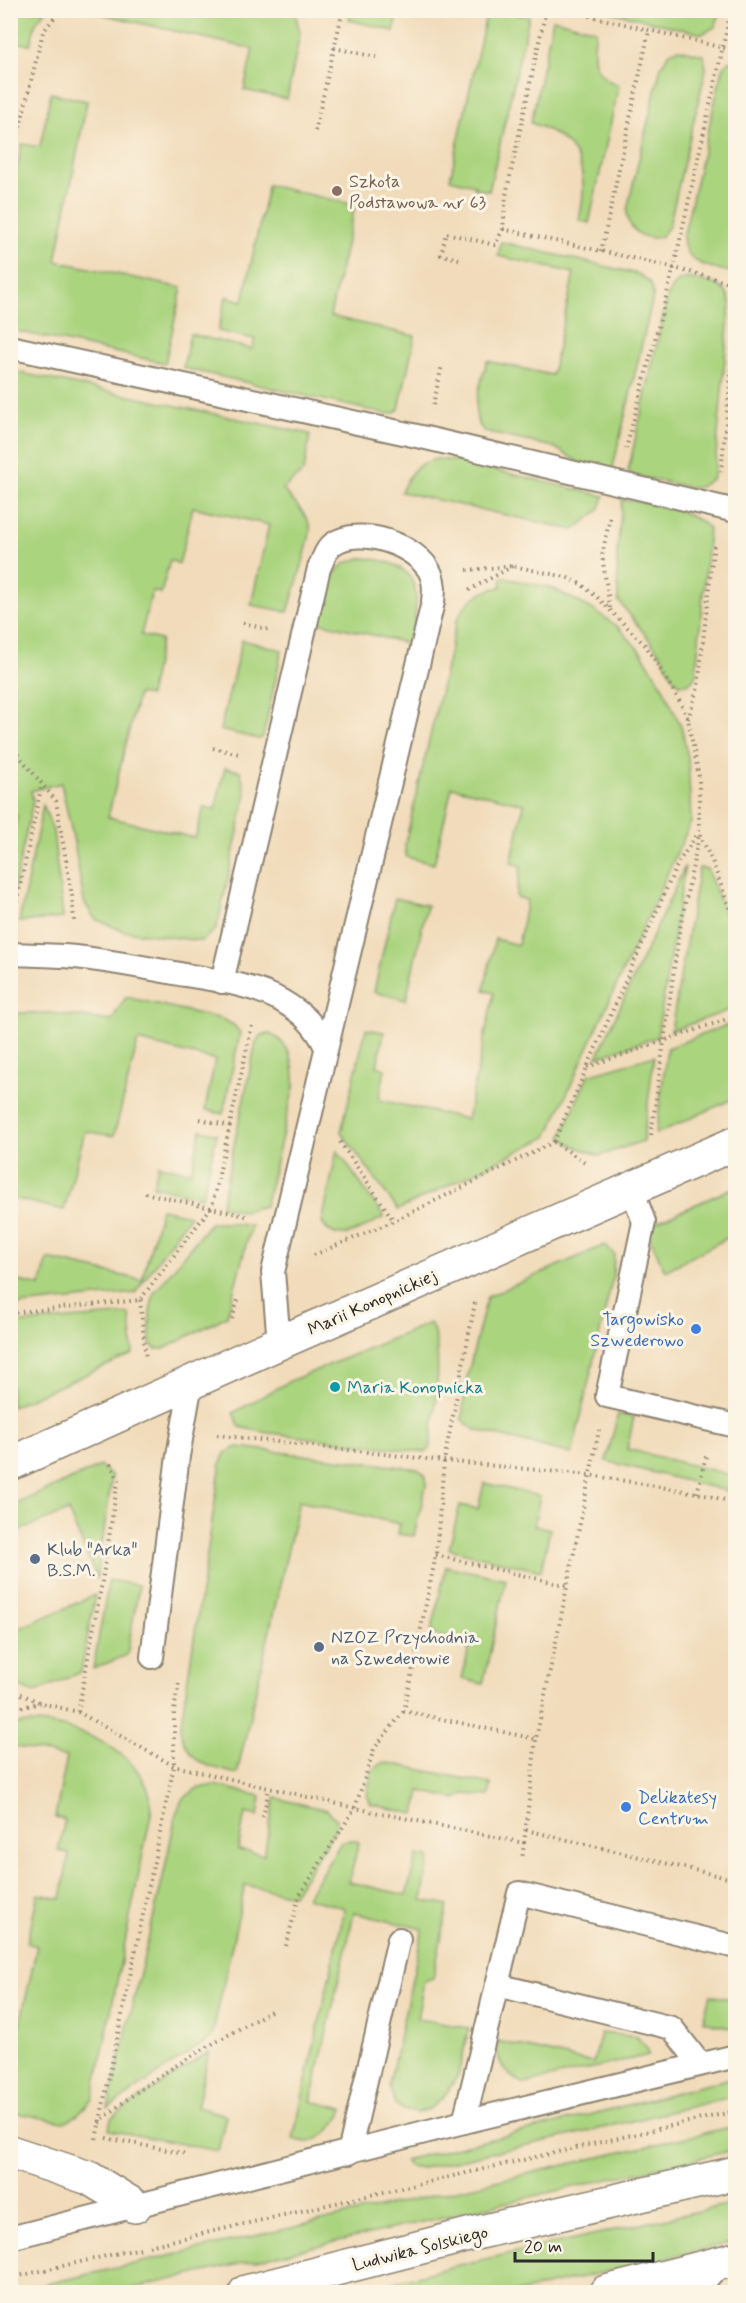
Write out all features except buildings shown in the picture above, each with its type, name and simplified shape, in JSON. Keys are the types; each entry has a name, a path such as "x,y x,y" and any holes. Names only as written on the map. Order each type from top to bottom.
{"street":[{"name":"Marii Konopnickiej","path":"10,1464 735,1143"},
{"path":"10,2152 89,2178 135,2206"},
{"name":"Ludwika Solskiego","path":"246,2292 476,2234 735,2173"},
{"path":"606,2292 727,2261"}],"lane":[{"path":"10,347 426,438 726,509"},
{"path":"222,982 319,568 327,549 335,542 363,537 383,539 414,553 422,560 435,586 433,602 273,1272 279,1343"},
{"path":"10,954 75,957 222,982 259,992 280,1000 299,1012 315,1027 326,1047"},
{"path":"632,1189 644,1222 607,1395 735,1426"},
{"path":"152,1657 182,1432 191,1383"},
{"path":"464,2122 519,1893 735,1947"},
{"path":"349,2153 399,1938"},
{"path":"497,1985 672,2028 700,2064"},
{"path":"10,2238 464,2122 735,2056"},
{"path":"696,2292 727,2261"}],"path":[{"path":"10,168 43,32 60,10"},
{"path":"315,131 343,10"},
{"path":"459,259 441,255 446,233 495,245 502,229 506,195 546,10"},
{"path":"566,10 735,51"},
{"path":"610,608 602,556 617,483 674,267 731,10"},
{"path":"602,252 649,31"},
{"path":"334,48 376,57"},
{"path":"502,229 674,267 735,285"},
{"path":"688,719 698,687 726,509 735,324"},
{"path":"431,574 513,566 566,577 581,584 610,608 646,646 688,719 699,777 699,833 679,933 650,1145"},
{"path":"10,745 56,801 72,896 75,957"},
{"path":"11,928 42,784"},
{"path":"699,833 712,861 735,926"},
{"path":"231,1324 240,1291 273,1272 394,1221 554,1142 678,863 699,833"},
{"path":"157,1358 146,1363 140,1300 212,1206 259,992"},
{"path":"587,1067 735,1017"},
{"path":"314,1104 394,1221"},
{"path":"200,1119 230,1126"},
{"path":"554,1142 590,1166"},
{"path":"145,1193 210,1209"},
{"path":"286,1946 298,1896 355,1808 374,1749 404,1711 436,1555 444,1461 476,1299"},
{"path":"10,1313 140,1300"},
{"path":"519,1893 536,1739 607,1395"},
{"path":"218,1446 222,1425"},
{"path":"78,1712 118,1480 94,1426"},
{"path":"182,1432 589,1475 697,1493 735,1503"},
{"path":"436,1555 568,1586"},
{"path":"180,1676 174,1711 174,1766 97,2136 190,2155"},
{"path":"10,1689 41,1703 78,1712 174,1766 355,1808 524,1843"},
{"path":"10,1710 41,1703"},
{"path":"404,1711 536,1739"},
{"path":"263,1817 269,1788"},
{"path":"526,1830 735,1880"},
{"path":"99,2124 118,2105 209,2045 271,2011"},
{"path":"10,2278 735,2111"}],"green space":[{"path":"11,10 46,11 36,22 30,45 11,41"},
{"path":"83,10 295,12 300,33 287,99 244,90 253,49"},
{"path":"351,11 398,11 394,31 349,20"},
{"path":"487,11 503,11 529,17 489,191 450,179"},
{"path":"608,11 721,11 715,27 702,34"},
{"path":"553,19 596,30 595,63 603,76 619,85 589,223 579,220 583,187 578,160 561,139 548,130 531,123"},
{"path":"678,49 704,55 706,69 669,226 662,236 643,236 633,229 627,217 627,210 661,66 670,52"},
{"path":"729,61 736,61 735,273 709,267 695,260 685,248 683,238 719,84 724,66"},
{"path":"51,93 87,101 56,261 182,288 165,363 11,330 11,197 22,144 40,147"},
{"path":"268,185 355,205 330,316 415,336 399,409 394,413 386,414 183,368 190,334 252,349 255,339 218,331 226,297 243,301"},
{"path":"501,242 638,274 651,286 653,297 612,471 580,463 554,447 489,433 477,421 477,401 487,361 552,375 574,273 498,256"},
{"path":"685,278 720,287 725,291 730,304 714,477 700,487 693,488 632,475 628,471 668,295 677,282"},
{"path":"11,371 310,434 304,471 283,489 302,512 310,527 305,555 288,612 251,605 269,525 193,507 179,564 170,560 161,593 152,591 141,635 161,640 149,696 138,694 108,817 195,838 204,807 215,810 225,768 240,771 246,794 219,919 216,929 202,941 123,931 95,919 84,902 61,783 31,791 33,801 11,902 11,846 17,816 10,814"},
{"path":"436,459 457,461 604,496 599,510 574,530 401,492 407,479 417,467"},
{"path":"622,500 668,507 690,515 709,528 696,673 688,684 680,684 673,678 662,656 618,600 617,555"},
{"path":"361,558 397,566 407,573 413,583 416,610 410,644 318,622 326,591 337,570"},
{"path":"502,577 554,589 590,608 617,626 641,652 662,685 682,729 688,759 691,822 547,1137 398,1210 341,1132 366,1029 384,1032 377,1066 385,1069 379,1100 467,1119 494,993 484,990 495,939 518,945 527,900 516,897 521,866 511,863 524,804 452,787 434,864 406,857 405,844 457,620 465,607 480,594 501,587"},
{"path":"242,640 282,650 263,737 259,739 220,730"},
{"path":"43,805 53,831 63,918 19,922"},
{"path":"685,866 657,1037 597,1057"},
{"path":"699,868 707,869 735,938 735,1008 671,1031"},
{"path":"395,898 427,905 406,1000 374,992"},
{"path":"126,997 222,1019 234,1025 240,1033 223,1114 205,1110 215,1060 138,1041 114,1136 85,1131 64,1210 11,1198 11,1013 51,1013 111,1021"},
{"path":"735,1022 735,1098 656,1134 667,1048"},
{"path":"270,1034 283,1043 287,1049 294,1072 294,1087 265,1206 242,1211 221,1206 256,1042 261,1035"},
{"path":"654,1056 643,1141 599,1156 570,1144 562,1136 588,1075"},
{"path":"201,1130 217,1134 202,1197 153,1186 158,1165 191,1172"},
{"path":"337,1150 384,1217 359,1230 343,1235 328,1230 322,1223"},
{"path":"735,1187 735,1212 729,1237 665,1271 645,1227"},
{"path":"161,1209 190,1215 135,1293 11,1306 11,1279 40,1286 48,1259 142,1280"},
{"path":"210,1223 251,1226 227,1316 164,1349 155,1349 150,1343 150,1311 154,1293"},
{"path":"605,1245 614,1254 613,1276 572,1454 476,1430 462,1420 466,1382 487,1297"},
{"path":"130,1314 133,1354 11,1407 11,1324"},
{"path":"430,1323 437,1349 438,1366 430,1449 425,1452 262,1432 240,1427 233,1413 290,1381"},
{"path":"618,1414 634,1417 627,1449 735,1476 735,1493 606,1461"},
{"path":"238,1447 418,1469 426,1476 426,1486 414,1536 398,1534 400,1524 299,1501 237,1774 208,1766 194,1757 184,1742 180,1730 221,1463 225,1453"},
{"path":"101,1466 112,1476 97,1578 68,1511 11,1534 11,1506"},
{"path":"484,1483 540,1496 534,1525 550,1529 541,1571 449,1549 460,1505 478,1509"},
{"path":"446,1566 506,1579 483,1684 462,1679 470,1643 431,1634"},
{"path":"109,1580 139,1585 127,1655 93,1669"},
{"path":"95,1595 81,1672 34,1693 11,1683 11,1632"},
{"path":"10,1724 48,1724 77,1731 105,1744 130,1762 140,1774 148,1789 152,1809 93,2099 78,2115 64,2122 11,2112 11,2067 37,1946 27,1943 38,1894 61,1899 69,1853 58,1851 65,1820 55,1817 67,1757 11,1746"},
{"path":"384,1762 491,1784 489,1796 464,1794 456,1799 420,1791 415,1814 371,1804 367,1795 372,1771"},
{"path":"214,1785 261,1796 258,1816 245,1813 238,1850 264,1855 275,1798 327,1810 336,1819 336,1828 293,1895 245,1885 212,2037 108,2108 176,1814 182,1800 196,1789"},
{"path":"342,1841 359,1842 349,1882 406,1895 417,1855 430,1857 422,1900 448,1906 433,1978 424,1981 417,2019 469,2028 458,2075 444,2097 429,2109 416,2113 404,2110 395,2104 389,2085 423,1929 354,1913 311,2101 343,2109 334,2125 325,2134 314,2141 305,2142 293,2139 345,1908 306,1898"},
{"path":"710,1995 735,2000 735,2029 703,2021"},
{"path":"601,2033 637,2037 647,2048 649,2055 524,2084 507,2072 498,2055 497,2041 593,2063"},
{"path":"209,2052 197,2107 226,2115 218,2151 109,2130 111,2118"},
{"path":"735,2077 735,2096 423,2168 408,2166 404,2160 558,2123"},
{"path":"735,2126 735,2150 117,2292 12,2292"},
{"path":"735,2203 735,2242 519,2292 360,2292 450,2267"}],"place":[{"name":"Szkoła Podstawowa nr 63","path":"337,191"},
{"name":"Targowisko Szwederowo","path":"696,1329"},
{"name":"Maria Konopnicka","path":"335,1387"},
{"name":"Klub \"Arka\" B.S.M.","path":"35,1559"},
{"name":"NZOZ Przychodnia na Szwederowie","path":"319,1647"},
{"name":"Delikatesy Centrum","path":"626,1807"}]}
